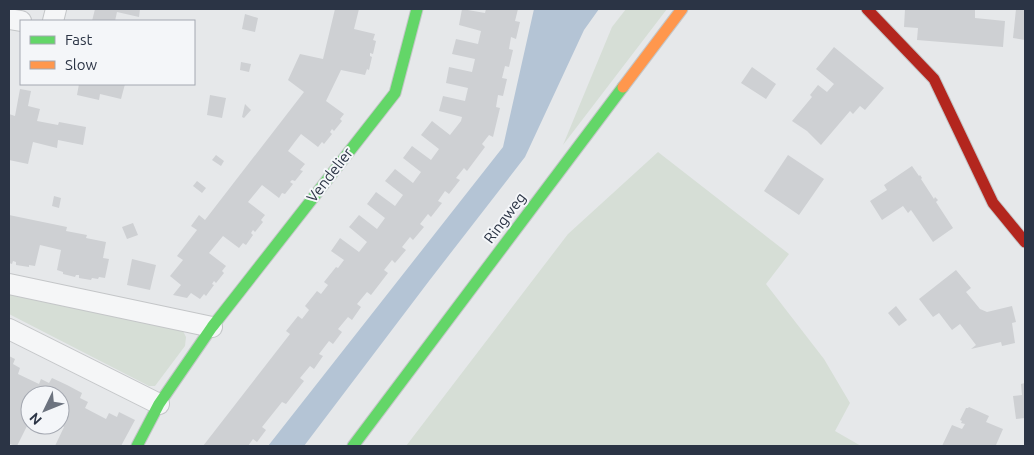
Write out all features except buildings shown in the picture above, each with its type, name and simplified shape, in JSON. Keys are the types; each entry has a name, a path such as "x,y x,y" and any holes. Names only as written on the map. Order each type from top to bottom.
{"street":[{"name":"Vendelier","path":"138,446 159,404 212,327 395,93 417,9"},
{"name":"Ringweg","path":"353,446 682,9"},
{"path":"867,9 934,79 994,203 1025,242"},
{"path":"9,284 212,327"},
{"path":"9,329 159,404"}],"shaded area":[{"path":"626,9 667,9 563,145 612,27"},
{"path":"658,152 789,254 766,284 824,359 850,403 835,431 861,446 406,446 568,234"},
{"path":"9,293 183,331 186,337 185,346 155,386 149,386 9,314"}],"water":[{"path":"534,9 599,9 584,30 525,157 304,446 268,446 503,147"}],"traffic: fast":[{"path":"137,446 159,404 212,327 395,93 417,9"},
{"path":"353,446 623,87"}],"traffic: slow":[{"path":"623,87 682,9"}],"traffic: jam":[{"path":"867,9 934,79 993,203 1025,242"}]}
